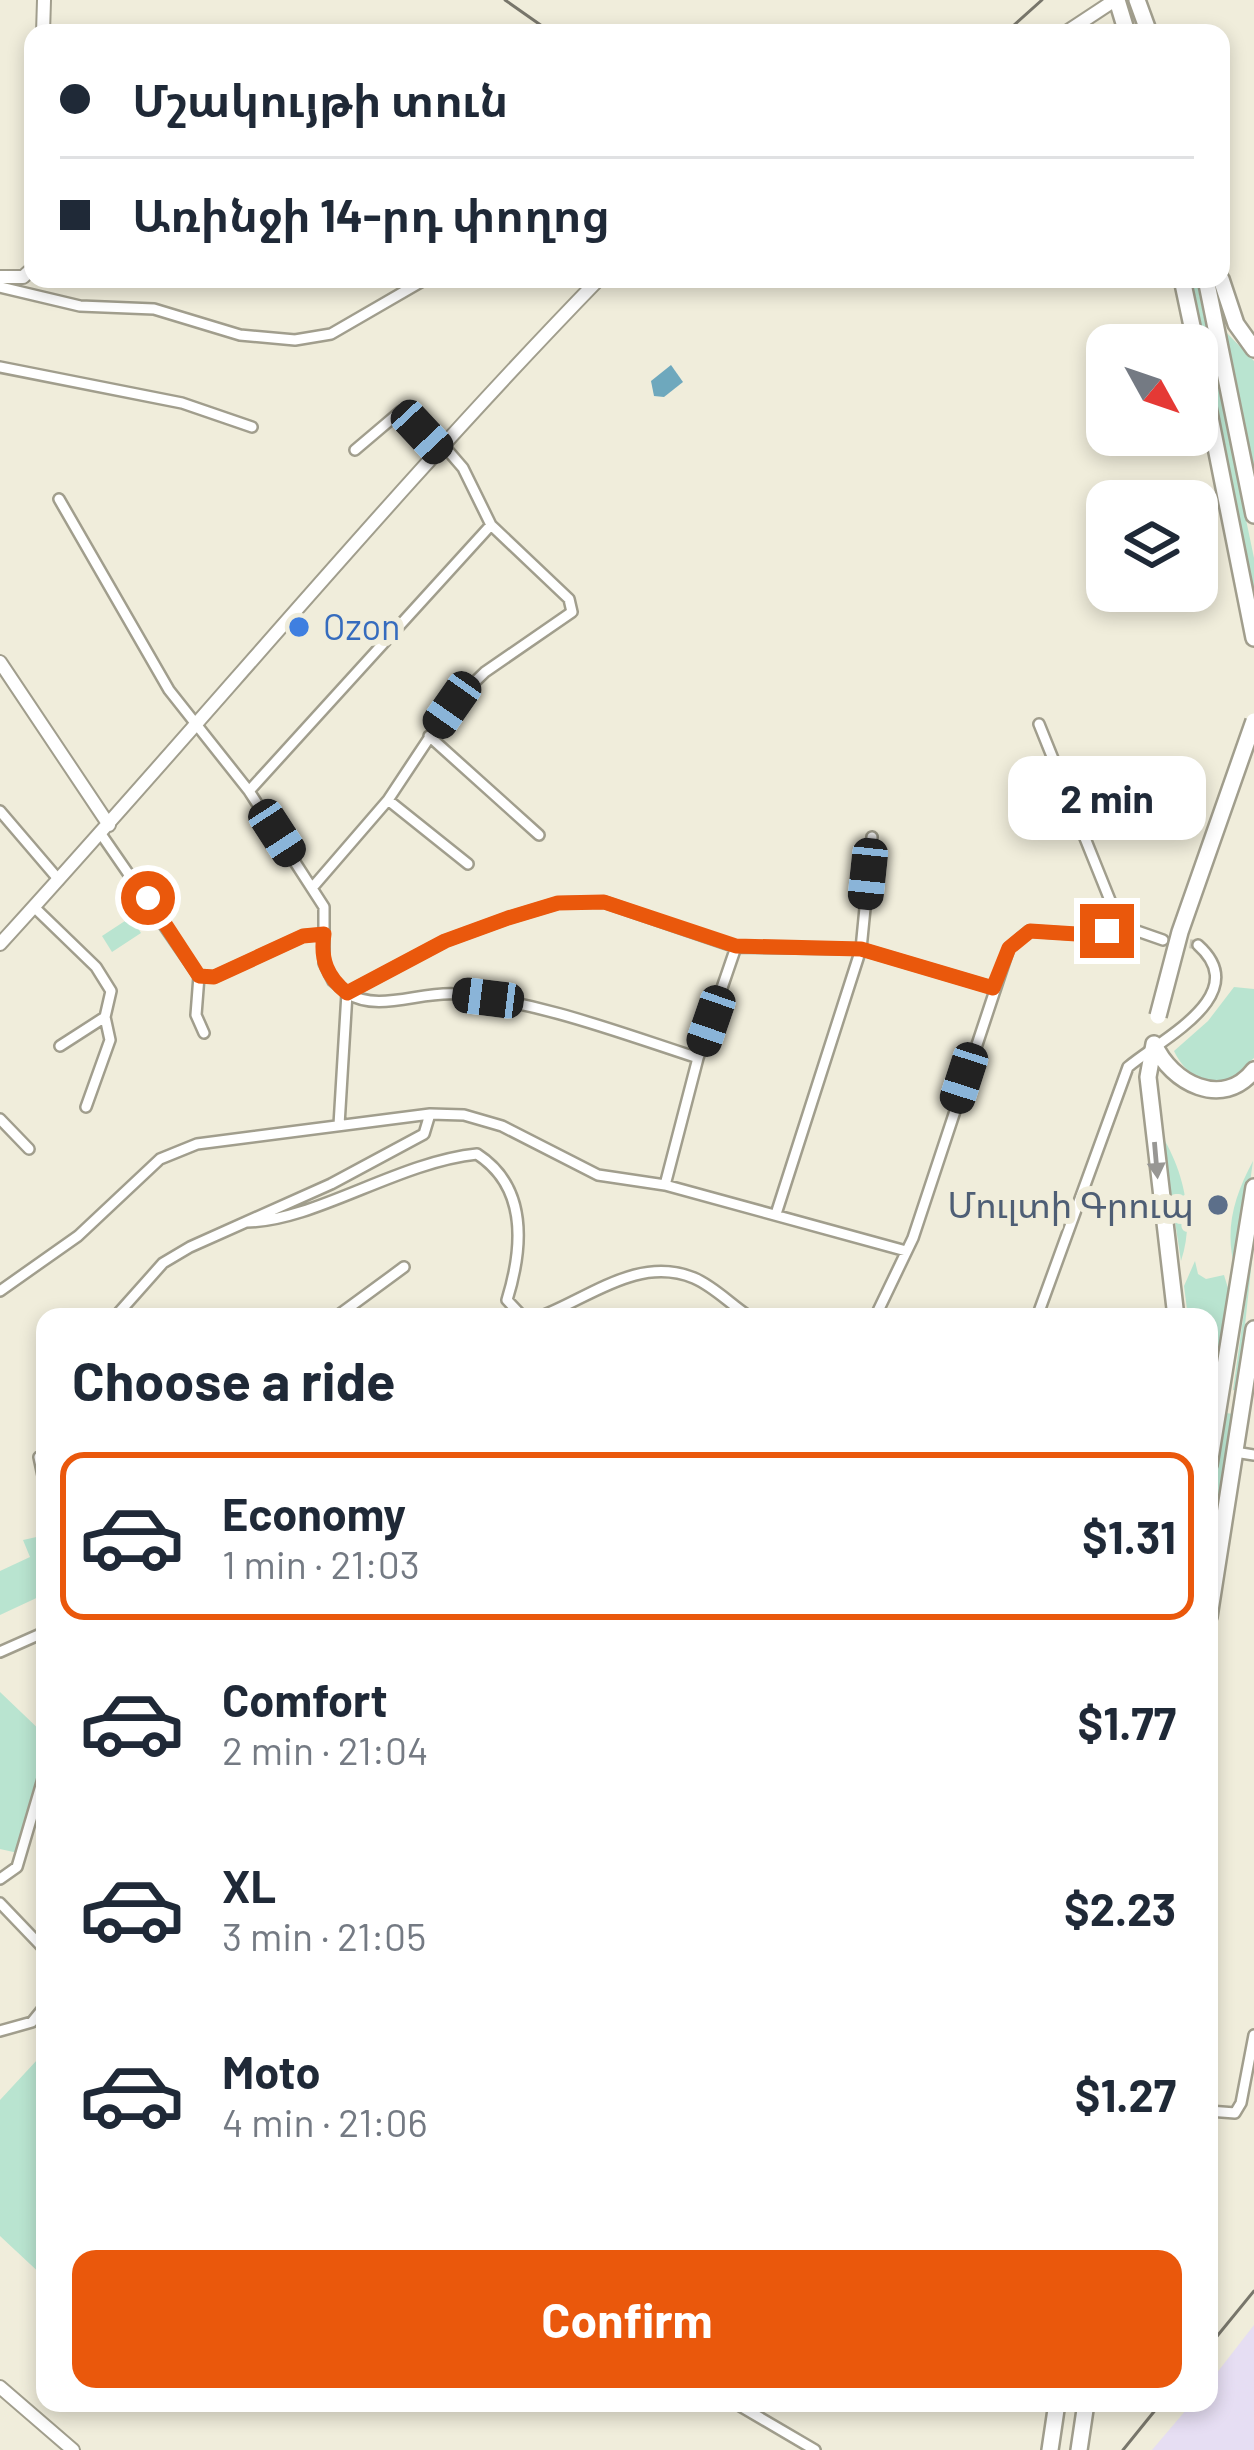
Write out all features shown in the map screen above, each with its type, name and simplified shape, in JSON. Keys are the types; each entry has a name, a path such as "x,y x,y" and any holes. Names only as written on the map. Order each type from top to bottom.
{"main road":[{"path":"1184,288 1191,324"},
{"path":"1208,288 1254,514"},
{"path":"1224,288 1236,324 1254,349"},
{"path":"1217,456 1254,638"},
{"path":"1158,1016 1180,932 1254,721"},
{"path":"1154,1044 1175,1074 1202,1089 1231,1088 1254,1070"},
{"path":"1154,1044 1148,1077 1175,1308"},
{"path":"1218,1410 1254,1187"},
{"path":"1218,1560 1254,1329"},
{"path":"1220,1398 1230,1407 1243,1402"},
{"path":"1050,2450 1056,2412"},
{"path":"1079,2450 1085,2412"}],"street":[{"path":"1079,24 1116,0"},
{"path":"0,287 80,306 154,309 240,334 295,340 331,334 410,288"},
{"path":"0,944 591,288"},
{"path":"0,367 182,403 252,428"},
{"path":"312,888 388,800 429,736 485,672 572,612 569,599 491,525 463,468 401,411 355,450"},
{"path":"59,499 169,690 249,790 324,907 324,963 332,981 366,1003 448,993 527,1002 698,1058"},
{"path":"249,790 491,525"},
{"path":"0,662 199,976 196,1015 204,1034"},
{"path":"1039,724 1120,925"},
{"path":"429,736 538,836"},
{"path":"388,800 468,864"},
{"path":"0,811 59,880"},
{"path":"776,1214 861,949 872,837"},
{"path":"347,993 445,941 558,903 604,902 736,946 861,949 993,988"},
{"path":"34,908 96,967 112,991 105,1017 110,1040 86,1107"},
{"path":"879,1308 906,1251 1009,948 1030,931 1092,935 1120,925 1162,940"},
{"path":"199,976 214,977 303,936 324,934"},
{"path":"1040,1308 1128,1067 1154,1044 1183,1032 1217,1002 1225,984 1221,966 1198,945"},
{"path":"665,1185 698,1058 736,946"},
{"path":"339,1125 347,993"},
{"path":"60,1046 105,1017"},
{"path":"0,1291 78,1236 160,1160 197,1144 430,1114 464,1115 502,1126 598,1175 665,1185 906,1251"},
{"path":"123,1308 163,1263 424,1134 430,1114"},
{"path":"0,1119 29,1149"},
{"path":"248,1222 280,1216 422,1162 477,1154 509,1188 520,1229 518,1266 508,1300 515,1308"},
{"path":"348,1308 404,1267"},
{"path":"555,1308 591,1289 662,1272 693,1278 737,1308"},
{"path":"1235,1452 1254,1454"},
{"path":"0,1652 36,1635"},
{"path":"0,1879 17,1867 36,1803"},
{"path":"0,1903 36,1941"},
{"path":"0,2031 36,2017"},
{"path":"1218,2112 1235,2113 1241,2103 1254,2033"},
{"path":"0,2386 73,2450"},
{"path":"750,2412 815,2450"}],"shaded area":[{"path":"1254,2325 1254,2450 1152,2450 1184,2412 1218,2412 1218,2371"}],"green space":[{"path":"1191,288 1198,288 1205,324 1198,324"},
{"path":"1224,330 1254,361 1254,470"},
{"path":"1218,385 1254,558 1254,592 1218,419"},
{"path":"131,917 141,933 112,952 102,936"},
{"path":"1234,987 1254,989 1254,1058 1230,1080 1204,1080 1190,1072 1174,1051 1208,1021"},
{"path":"1162,1136 1185,1196 1187,1229 1181,1261"},
{"path":"1253,1161 1237,1275 1232,1216"},
{"path":"1254,1241 1238,1391 1233,1390"},
{"path":"1195,1261 1198,1274 1206,1279 1224,1275 1231,1298 1218,1373 1218,1308 1187,1308 1184,1286"},
{"path":"1226,1413 1233,1414 1218,1510 1218,1464"},
{"path":"36,1537 36,1598 0,1615 0,1571 30,1557 23,1540"},
{"path":"0,1692 36,1726 36,1789 18,1853 0,1849"},
{"path":"36,2061 36,2270 0,2236 0,2100"}],"water":[{"path":"671,365 683,382 664,397 654,396 651,381"}],"tunnel":[{"path":"1163,940 1198,945"}],"railway":[{"path":"505,0 539,24"},
{"path":"1015,24 1042,0"},
{"path":"1218,2335 1254,2291"},
{"path":"1123,2450 1154,2412"}],"place":[{"name":"Ozon","path":"299,627"},
{"name":"Մուլտի Գրուպ","path":"1218,1205"}],"route":[{"path":"148,898 199,976 214,977 303,936 324,934 324,963 332,981 347,993 445,941 558,903 604,902 736,946 861,949 993,988 1009,948 1022,935 1039,930 1092,935 1107,931"}]}
